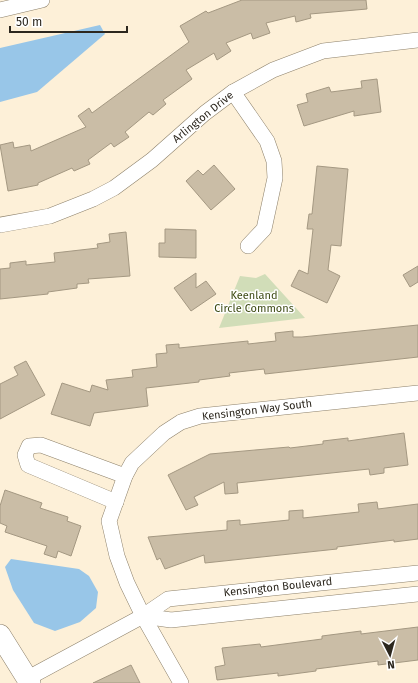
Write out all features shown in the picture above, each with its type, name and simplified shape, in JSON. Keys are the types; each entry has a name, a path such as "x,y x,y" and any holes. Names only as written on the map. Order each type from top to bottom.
{"street":[{"path":"0,10 42,0"},
{"name":"Arlington Drive","path":"0,225 50,216 93,199 114,188 146,164 205,113 233,92 273,70 323,51 418,40"},
{"path":"233,92 267,141 274,161 275,178 264,229 248,246"},
{"name":"Kensington Way South","path":"181,683 143,616 127,583 117,556 110,521 125,476 132,463 164,433 181,422 200,416 418,393"},
{"path":"116,502 28,465 25,455 29,446 41,445 125,476"},
{"name":"Kensington Boulevard","path":"29,680 143,616 168,599 418,572"},
{"name":"Kensington Boulevard","path":"143,616 171,620 418,594"},
{"path":"0,635 29,680"}],"green space":[{"name":"Keenland Circle Commons","path":"265,274 305,318 219,328 240,276 256,278"}],"water":[{"path":"100,25 105,34 37,92 0,102 0,48"},
{"path":"11,559 79,569 89,576 98,592 96,608 80,622 55,631 34,623 13,590 5,567"}],"building":[{"path":"242,0 366,0 367,9 310,14 311,18 296,22 295,16 266,23 270,33 253,39 251,33 226,43 231,51 217,60 214,53 186,70 192,79 163,100 166,104 153,115 149,112 125,132 129,137 114,147 111,143 88,160 90,164 74,171 72,168 38,183 38,185 8,191 0,145 13,142 14,148 30,145 31,151 86,127 78,116 89,108 92,113 189,42 180,26 206,11 208,13"},
{"path":"377,79 381,112 354,116 354,111 304,126 297,105 308,102 306,94 329,87 331,92 362,88 361,81"},
{"path":"214,165 235,189 211,210 186,181 198,170 203,175"},
{"path":"317,166 348,169 341,246 331,245 328,270 340,276 327,303 291,286 299,270 308,274 313,229 307,229 309,214 312,214"},
{"path":"165,229 196,230 196,258 159,257 159,243 165,243"},
{"path":"126,232 130,276 88,279 89,283 77,284 77,288 48,292 48,294 0,299 0,269 10,268 10,263 26,261 26,265 55,262 54,253 98,248 97,244 110,242 109,234"},
{"path":"418,266 418,282 410,287 403,275"},
{"path":"196,273 196,288 206,281 216,294 191,311 174,288"},
{"path":"418,325 418,357 265,374 264,369 229,373 230,376 199,380 199,382 146,388 148,406 94,413 90,426 51,414 62,383 90,392 92,385 108,390 106,380 133,377 132,370 157,367 156,354 167,353 166,345 179,344 179,348 248,341 248,344 276,341 275,333 293,331 293,337 302,337"},
{"path":"26,361 45,395 0,419 0,384 18,375 14,367"},
{"path":"404,433 408,465 384,468 384,473 370,475 369,469 237,483 238,493 225,494 224,482 194,497 198,505 186,510 168,475 210,454 290,448 323,444 323,441 348,438 348,441"},
{"path":"5,490 42,503 40,508 68,517 67,521 81,526 71,556 58,551 56,558 44,554 47,546 5,532 7,526 0,523 0,506"},
{"path":"377,502 378,509 418,504 418,539 394,542 394,540 337,547 337,549 205,563 204,555 165,569 160,558 157,560 148,537 227,530 227,521 240,520 240,525 289,520 289,511 303,510 303,518 359,512 358,504"},
{"path":"418,627 418,660 378,665 378,661 316,669 316,671 278,676 278,673 217,680 215,667 225,665 222,648 260,644 261,647 322,639 322,636 361,631 361,634"},
{"path":"131,665 140,683 93,683"}]}
